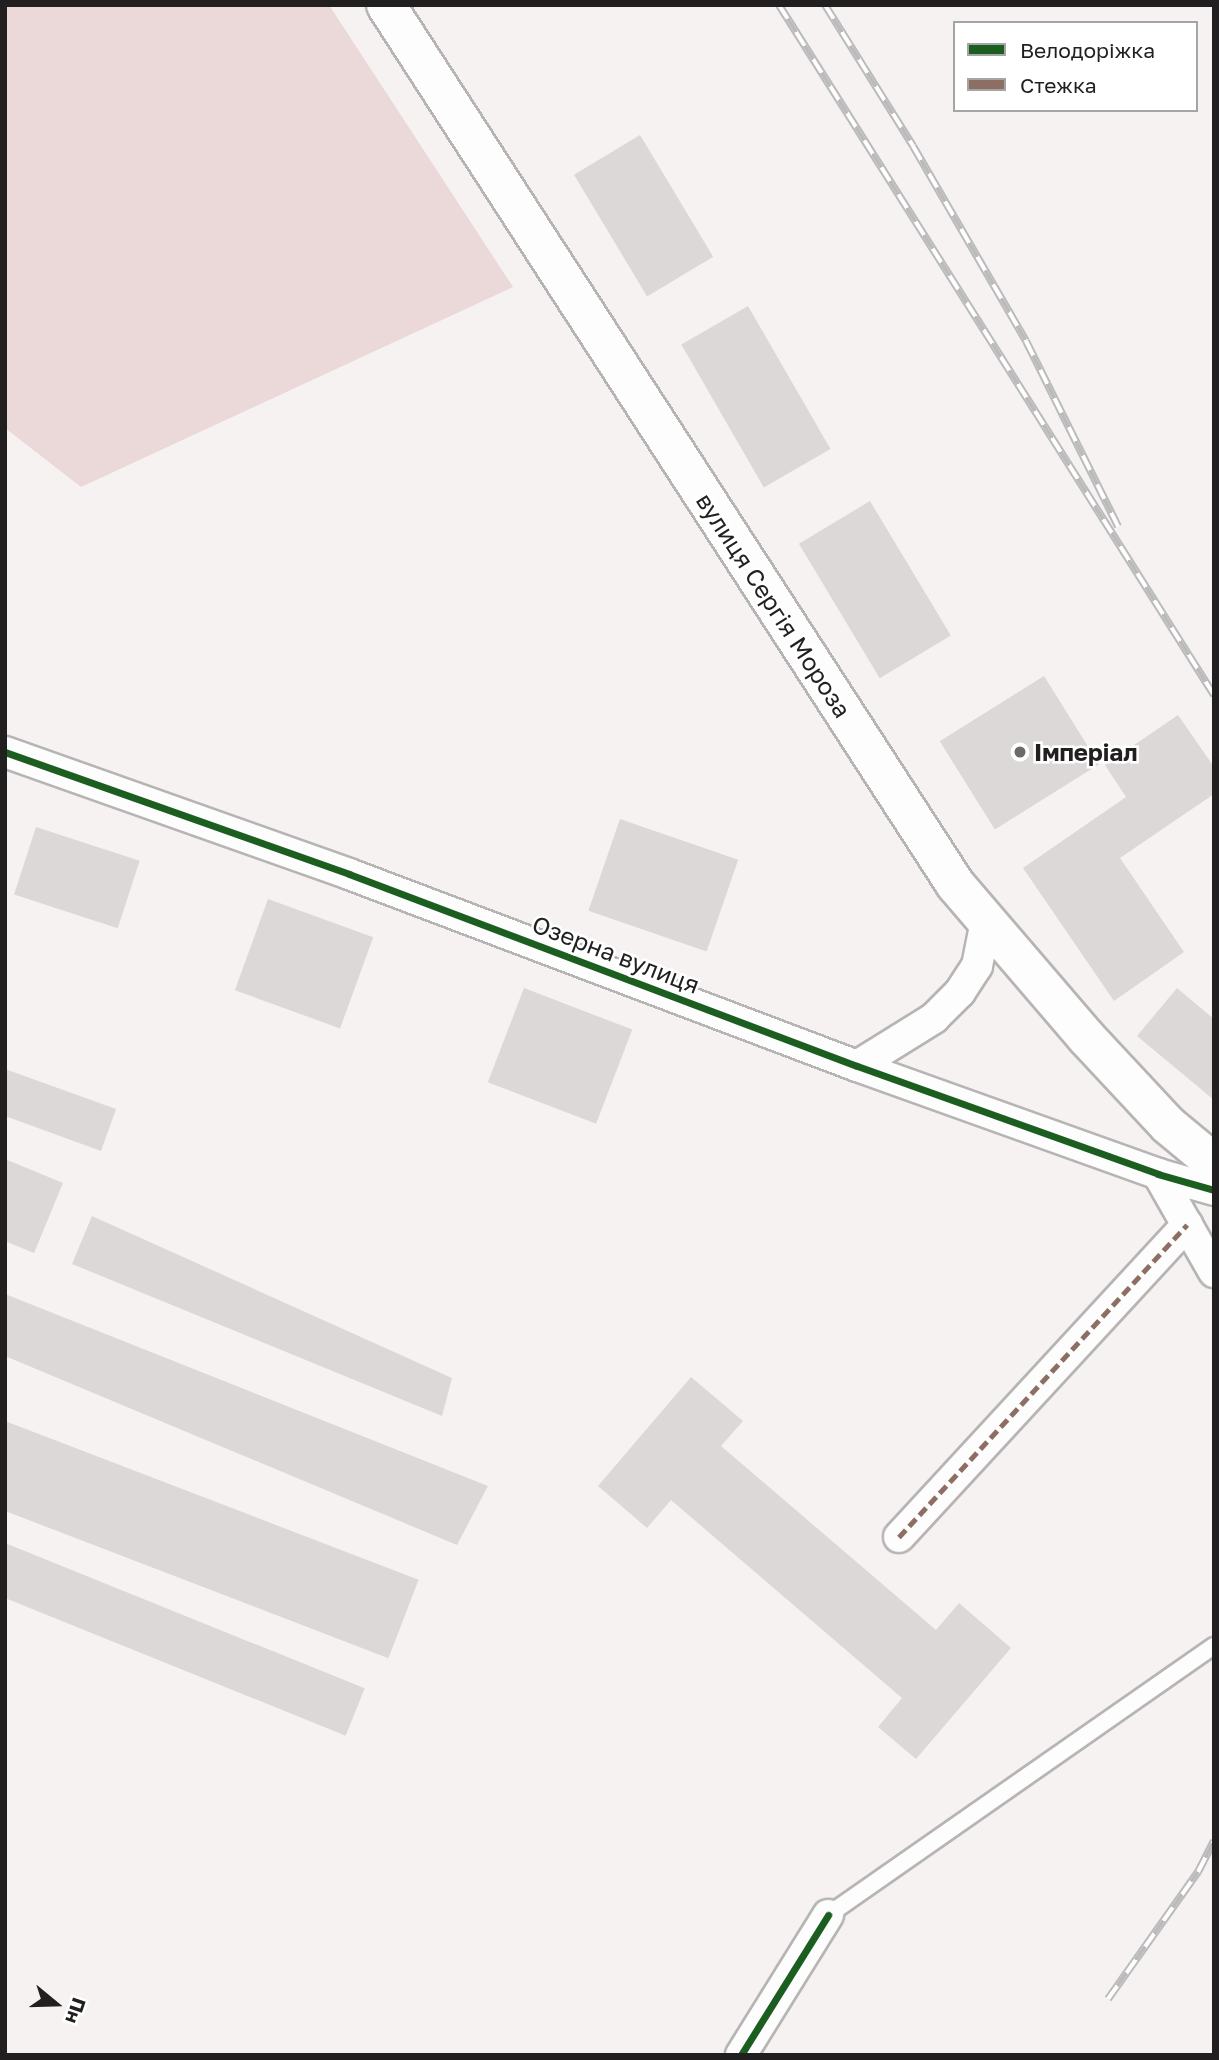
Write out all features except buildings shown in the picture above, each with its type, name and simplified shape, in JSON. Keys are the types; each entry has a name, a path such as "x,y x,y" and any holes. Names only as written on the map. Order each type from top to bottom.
{"main road":[{"name":"вулиця Сергія Мороза","path":"386,5 947,873 986,921 1168,1125 1214,1163"}],"street":[{"name":"Озерна вулиця","path":"5,752 349,874 857,1066 1158,1174 1214,1190"},
{"path":"857,1066 934,1018 960,992 977,966 986,921"},
{"path":"1158,1174 1214,1272"},
{"path":"899,1537 1187,1225"},
{"path":"741,2055 828,1915"}],"lane":[{"path":"828,1915 1214,1646"}],"shaded area":[{"path":"5,5 329,5 513,287 81,487 5,428"}],"railway":[{"path":"779,5 1214,695"},
{"path":"825,5 913,146 1026,341 1118,526"},
{"path":"1108,1999 1198,1872 1214,1841"}],"marked path":[{"path":"899,1537 1187,1225"}],"cycle path":[{"path":"5,752 349,874 857,1066 1158,1174 1214,1190"},
{"path":"741,2055 828,1915"}],"place":[{"name":"Імперіал","path":"1020,752"}]}
